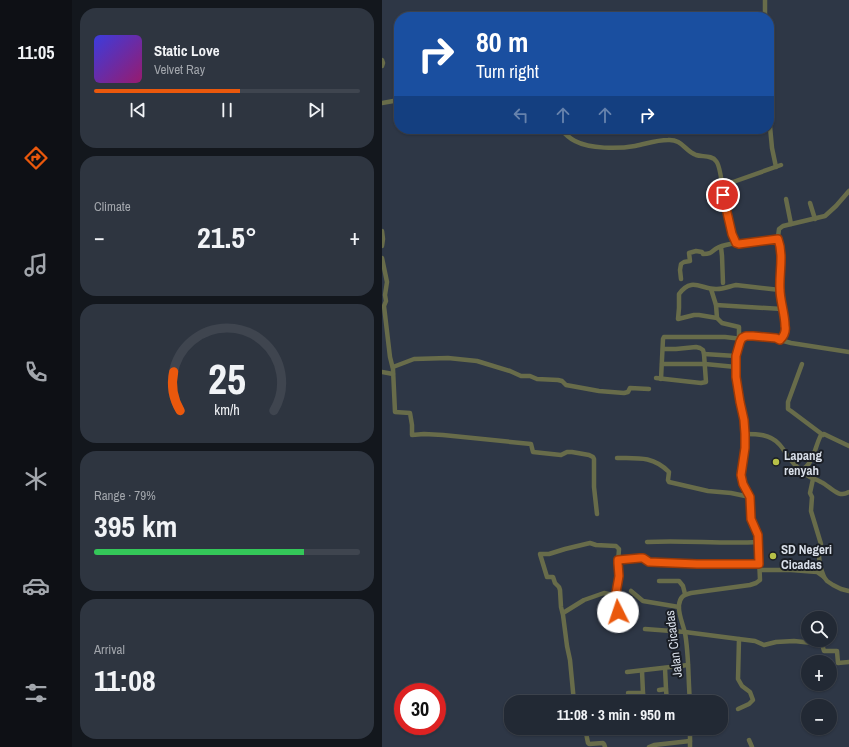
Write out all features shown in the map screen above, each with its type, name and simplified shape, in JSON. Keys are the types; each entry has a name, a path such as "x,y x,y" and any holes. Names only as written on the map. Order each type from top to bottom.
{"street":[{"path":"765,0 765,12"},
{"path":"382,60 382,66"},
{"path":"382,103 394,101"},
{"path":"566,134 575,141 592,147 609,148 634,146 661,140 675,141 681,143 694,154 710,157 716,160 718,163 732,234 736,243"},
{"path":"771,134 776,167"},
{"path":"721,183 733,182 781,165"},
{"path":"780,340 784,334 785,326 780,290 781,254 778,239 779,229 783,226 825,216 830,213 849,191"},
{"path":"786,199 791,224"},
{"path":"810,203 815,219"},
{"path":"382,231 382,246"},
{"path":"681,279 681,264 690,261 690,253 696,251 703,254 710,254 712,251 720,247 736,243 739,244 778,239"},
{"path":"720,247 722,256 723,282"},
{"path":"382,258 387,282 385,295 386,302 384,306 390,358 393,367 395,412 410,413 412,435 430,434 473,437 531,444 533,452 561,455 569,452 592,456 594,459 594,487 597,514"},
{"path":"717,318 694,314 679,319 679,294 682,290 692,284 711,289 736,285 780,290"},
{"path":"711,289 716,305 717,318 722,324 740,327 736,367 745,434 745,448 741,475 743,484 750,497 751,519 758,535 760,570 818,572 833,585 849,592"},
{"path":"716,305 782,309"},
{"path":"663,349 696,347 703,350 705,382 659,379 662,364 663,338 740,338 753,336 776,338 791,343 849,352"},
{"path":"704,354 736,356"},
{"path":"393,367 414,359 448,358 477,361 521,376 537,379 558,380 562,381 566,385 599,391 624,393 628,392 630,388 649,389"},
{"path":"662,364 705,364 736,367"},
{"path":"802,364 788,402 790,411 823,434 849,446"},
{"path":"382,372 393,374"},
{"path":"745,434 757,434 772,438 778,443 796,467 802,470 808,477 821,482 841,494 849,492"},
{"path":"802,470 807,466 814,454 820,436 823,434"},
{"path":"617,458 646,459 658,464 669,472 668,482 750,497"},
{"path":"813,479 810,493 812,497 811,512 821,544 819,556 820,566 824,577"},
{"path":"646,542 758,542"},
{"path":"573,695 570,660 560,607 560,590 553,577 547,577 543,561 540,556 541,554 549,554 565,548 590,543 596,545 616,546 618,549 619,576 616,593 618,598 618,612"},
{"path":"618,560 643,558 649,562 759,564"},
{"name":"Jalan Cicadas","path":"690,695 685,632 678,607 681,598 684,594 756,584 760,580 760,570"},
{"path":"659,581 680,581 683,586 684,594"},
{"path":"631,591 642,601 678,607"},
{"path":"562,613 584,600 604,593 614,595 618,598"},
{"path":"645,629 685,632 755,641 764,645 776,642 794,641 822,644 824,652 837,651 838,663 849,662"},
{"path":"738,709 753,700 750,692 742,686 738,679 739,639"},
{"path":"627,672 688,665"},
{"path":"665,668 666,695"},
{"path":"642,671 643,695"},
{"path":"659,690 666,689"},
{"path":"628,693 643,692"},
{"path":"586,735 589,744 603,743 605,747"},
{"path":"690,735 690,747"},
{"path":"749,740 752,747"},
{"path":"648,747 690,741"}],"place":[{"name":"Lapang renyah","path":"776,462"},
{"name":"SD Negeri Cicadas","path":"773,556"}],"route":[{"path":"618,612 618,598 616,593 619,576 618,560 643,558 649,562 759,564 758,535 751,519 751,501 741,479 745,448 745,434 736,377 736,356 740,342 742,338 746,336 776,338 780,340 784,334 785,326 780,290 780,245 778,239 737,244 732,234 723,195"}]}
